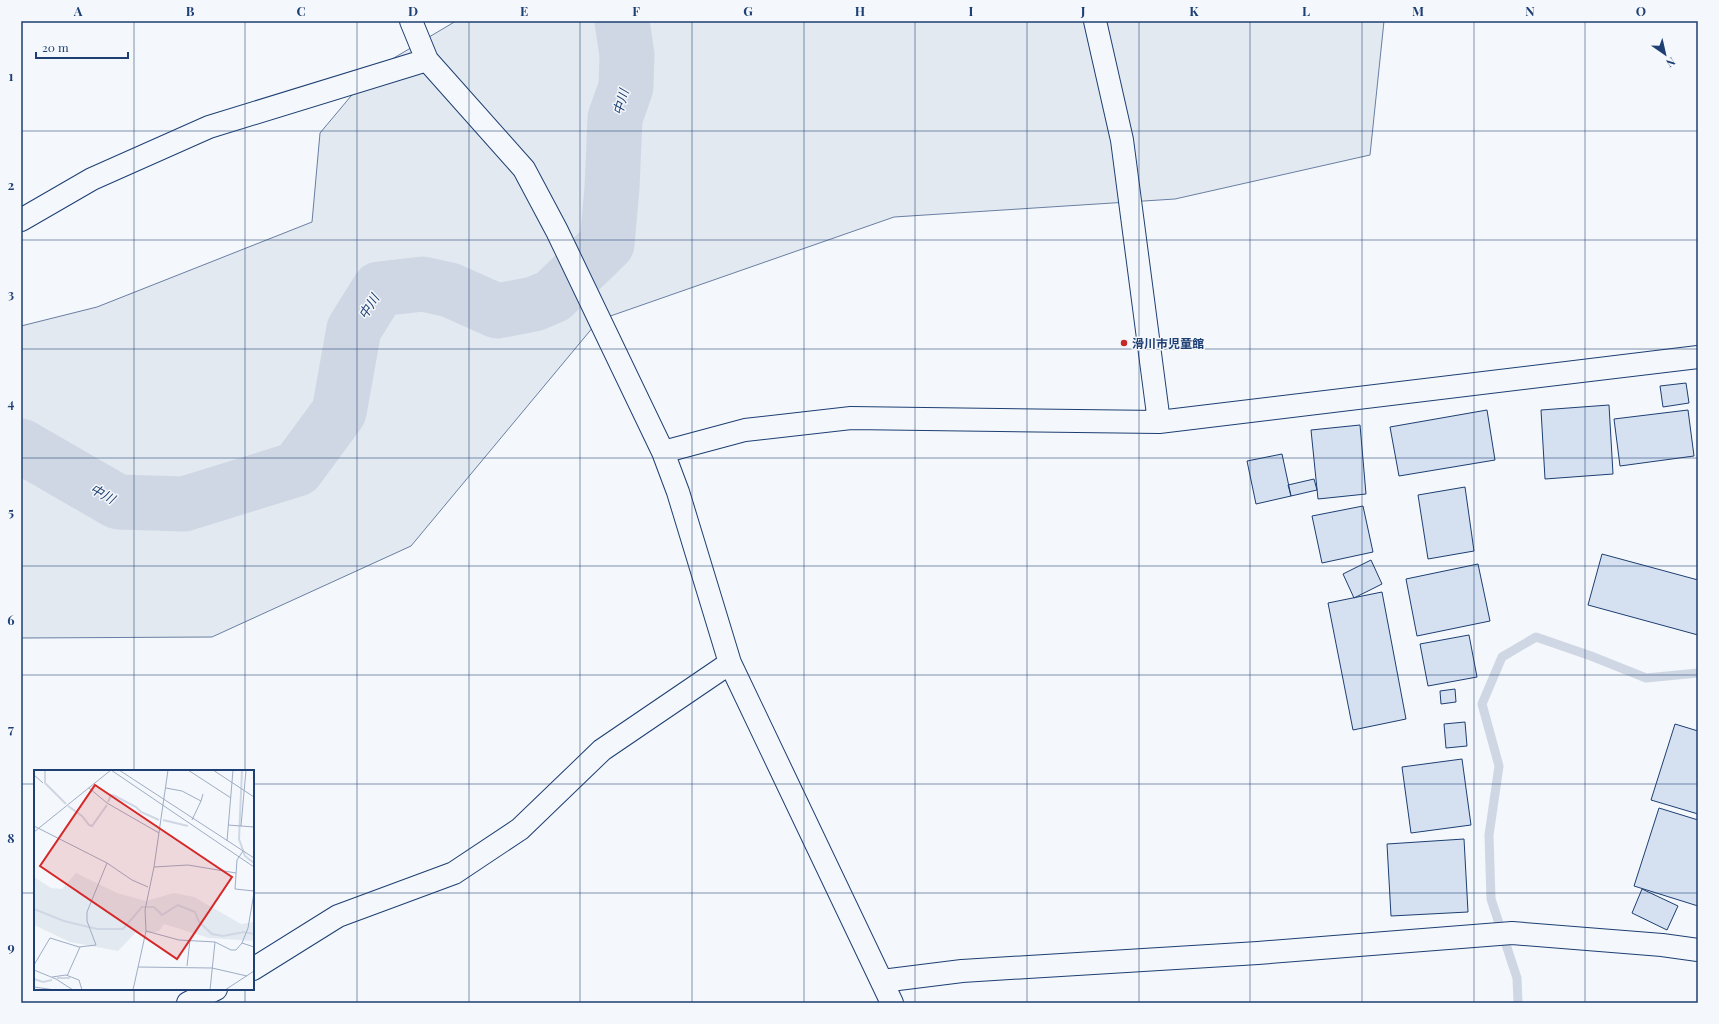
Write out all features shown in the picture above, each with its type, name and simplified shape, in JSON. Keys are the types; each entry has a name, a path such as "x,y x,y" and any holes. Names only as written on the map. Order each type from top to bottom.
{"street":[{"path":"411,21 427,60 524,169 557,231 663,452 678,492 730,663 892,1003"},
{"path":"1095,21 1122,140 1159,422"},
{"path":"21,220 92,179 209,127 427,60"},
{"path":"663,452 744,430 851,418 1159,422 1698,357"},
{"path":"254,968 338,916 454,873 520,829 602,750 730,663"},
{"path":"882,981 962,971 1258,953 1512,933 1662,945 1698,950"},
{"path":"188,1003 214,990"}],"shaded area":[{"path":"456,21 1384,21 1370,155 1175,199 894,217 599,320 411,546 212,637 21,638 21,326 97,307 312,222 320,133 372,71"}],"building":[{"path":"1686,383 1689,403 1663,407 1660,386"},
{"path":"1609,405 1613,474 1545,479 1541,410"},
{"path":"1487,410 1495,460 1399,476 1390,427"},
{"path":"1688,410 1694,456 1620,466 1614,419"},
{"path":"1360,425 1366,494 1318,499 1311,430"},
{"path":"1282,454 1291,496 1256,504 1247,461"},
{"path":"1314,479 1317,490 1291,496 1288,485"},
{"path":"1465,487 1474,551 1428,559 1418,495"},
{"path":"1363,506 1373,552 1322,563 1312,516"},
{"path":"1602,554 1698,580 1698,635 1588,605"},
{"path":"1371,560 1382,584 1354,598 1343,574"},
{"path":"1478,564 1490,621 1417,636 1406,579"},
{"path":"1382,592 1406,719 1353,730 1328,603"},
{"path":"1469,635 1477,677 1428,686 1420,644"},
{"path":"1455,689 1456,702 1441,704 1440,691"},
{"path":"1465,722 1467,746 1446,748 1444,724"},
{"path":"1675,724 1698,731 1698,814 1651,800"},
{"path":"1462,759 1471,825 1411,833 1402,767"},
{"path":"1659,808 1698,820 1698,906 1634,886"},
{"path":"1464,839 1468,912 1391,916 1387,844"},
{"path":"1642,889 1678,906 1667,930 1632,913"}],"waterway":[{"name":"中川","path":"21,446 118,502 184,504 297,469 339,412 354,329 379,289 423,284 450,290 497,311 534,304 553,296 607,244 612,188 615,118 626,87 627,55 622,21"},
{"path":"1518,1003 1517,978 1491,899 1489,835 1499,766 1482,704 1502,657 1536,637 1591,656 1646,678 1698,673"}],"place":[{"name":"滑川市児童館","path":"1124,343"}]}
